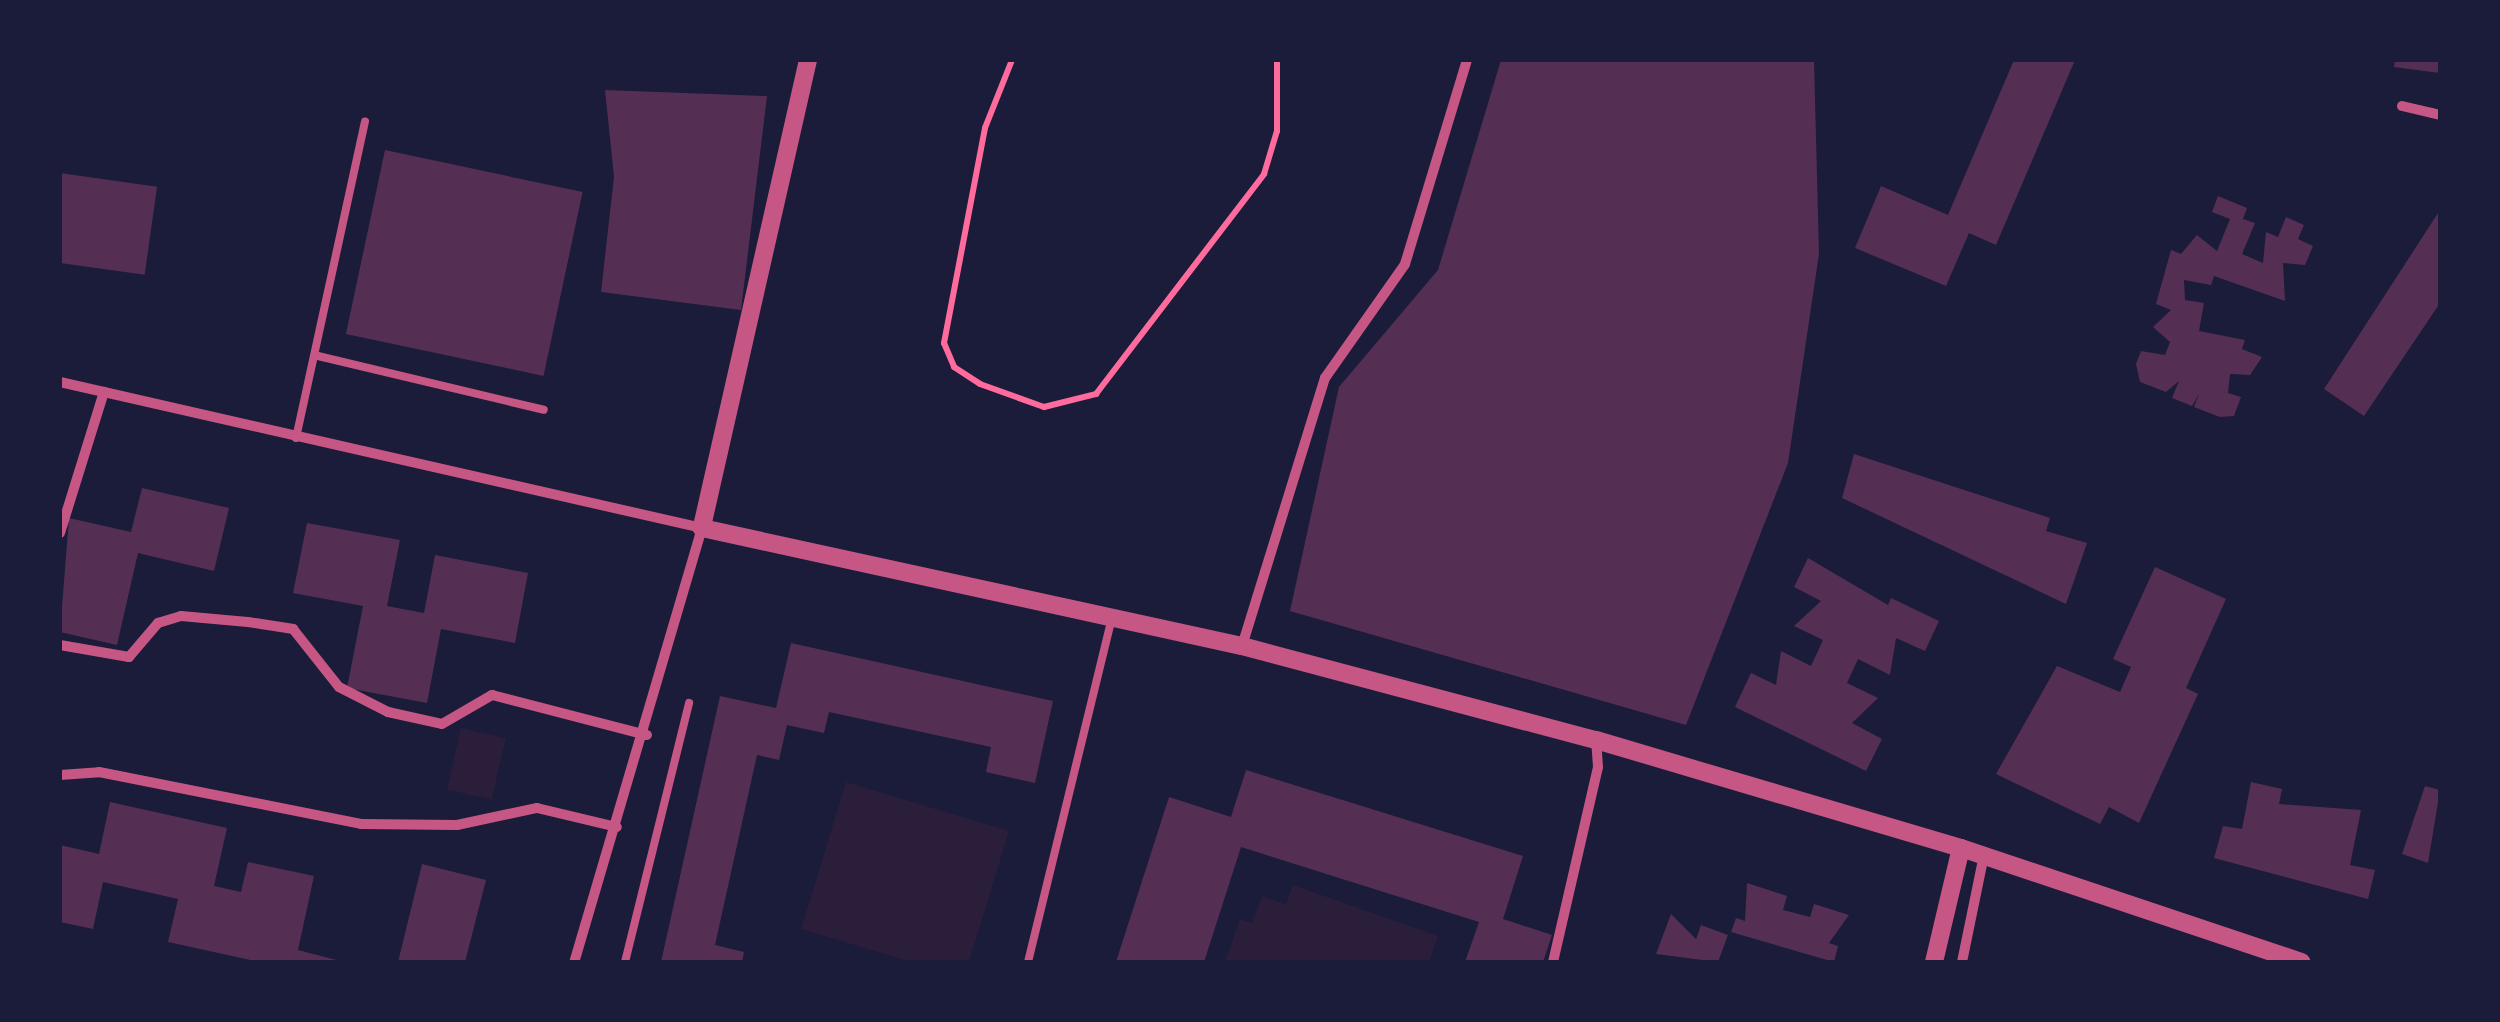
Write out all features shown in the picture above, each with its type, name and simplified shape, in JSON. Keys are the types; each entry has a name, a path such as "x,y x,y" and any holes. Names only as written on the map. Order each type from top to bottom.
{"street":[{"path":"574,962 647,735 702,528 808,60"},
{"path":"1242,646 1325,378 1404,264 1467,60"},
{"path":"2402,106 2440,116"},
{"path":"60,382 1111,621 1242,646 1596,740 1961,848 2301,962"},
{"path":"60,533 104,392"},
{"path":"60,645 129,657 158,623 181,616 248,622 293,629 339,687 388,712 442,724 492,696 647,735"},
{"path":"1553,962 1598,767 1596,740"},
{"path":"60,775 98,772 361,824 457,825 537,808 617,828"},
{"path":"1934,962 1961,848"},
{"path":"1962,962 1984,855"}],"lane":[{"path":"296,438 318,356 365,121"},
{"path":"318,356 544,410"},
{"path":"1028,962 1111,621"},
{"path":"624,962 689,703"}],"path":[{"path":"1012,60 985,128 944,344 954,367 980,384 1044,407 1096,394 1264,174 1277,131 1277,60"}],"shaded area":[{"path":"461,728 506,738 492,800 447,789"},
{"path":"846,782 1009,831 969,962 911,962 801,929"},
{"path":"1293,885 1438,936 1429,962 1225,962 1240,919 1252,923 1262,896 1286,904"}],"building":[{"path":"1501,60 1814,60 1819,254 1788,463 1686,725 1290,611 1339,387 1438,270"},
{"path":"2014,60 2075,60 1996,245 1969,233 1946,286 1855,248 1881,186 1948,215"},
{"path":"2395,60 2440,60 2440,73 2394,67"},
{"path":"605,90 767,96 741,310 601,292 614,177"},
{"path":"385,150 583,192 543,376 346,334"},
{"path":"60,173 157,187 145,275 60,263"},
{"path":"2218,196 2247,208 2243,219 2255,223 2242,254 2263,263 2266,232 2278,237 2286,217 2304,225 2298,239 2313,246 2305,265 2283,263 2285,301 2214,276 2211,285 2184,280 2185,300 2204,303 2199,331 2245,340 2242,349 2262,357 2250,375 2230,374 2228,393 2241,397 2234,416 2220,417 2194,407 2199,394 2192,406 2172,398 2179,381 2166,392 2140,382 2136,364 2141,351 2165,355 2170,342 2153,327 2171,310 2156,304 2171,250 2181,254 2197,235 2217,251 2230,219 2212,212"},
{"path":"2440,210 2440,303 2364,416 2324,389"},
{"path":"1854,454 2050,518 2046,531 2087,543 2066,604 1842,498"},
{"path":"142,488 229,508 214,571 138,553 117,645 60,632 69,518 131,532"},
{"path":"307,523 400,540 387,606 424,613 435,555 528,573 515,643 441,629 427,703 347,688 363,606 293,593"},
{"path":"1808,558 1888,605 1891,598 1939,621 1925,651 1896,638 1890,675 1858,659 1847,683 1878,698 1852,723 1882,739 1866,771 1735,707 1751,673 1776,685 1781,651 1811,666 1823,640 1794,626 1821,601 1794,587"},
{"path":"2155,567 2226,599 2186,688 2198,694 2139,823 2109,807 2100,824 1996,774 2057,666 2120,692 2131,667 2113,659"},
{"path":"791,643 1053,701 1035,783 986,772 991,747 829,712 824,733 787,725 779,760 757,755 715,945 744,952 742,962 661,962 720,696 776,708"},
{"path":"1246,770 1523,856 1503,919 1552,935 1543,962 1465,962 1479,922 1241,847 1204,962 1116,962 1169,797 1231,817"},
{"path":"2251,782 2282,789 2279,804 2361,810 2350,865 2375,870 2368,899 2214,858 2223,826 2242,829"},
{"path":"2425,786 2440,790 2428,863 2402,854"},
{"path":"110,802 227,828 214,886 241,892 248,862 314,876 298,950 344,962 259,962 168,942 178,899 103,882 93,929 60,922 60,845 99,854"},
{"path":"422,864 486,880 465,962 398,962"},
{"path":"1747,883 1787,896 1783,910 1810,917 1814,904 1849,915 1829,943 1838,946 1834,962 1731,932 1736,918 1745,921"},
{"path":"1671,914 1696,939 1701,925 1728,935 1718,962 1656,954"}]}
